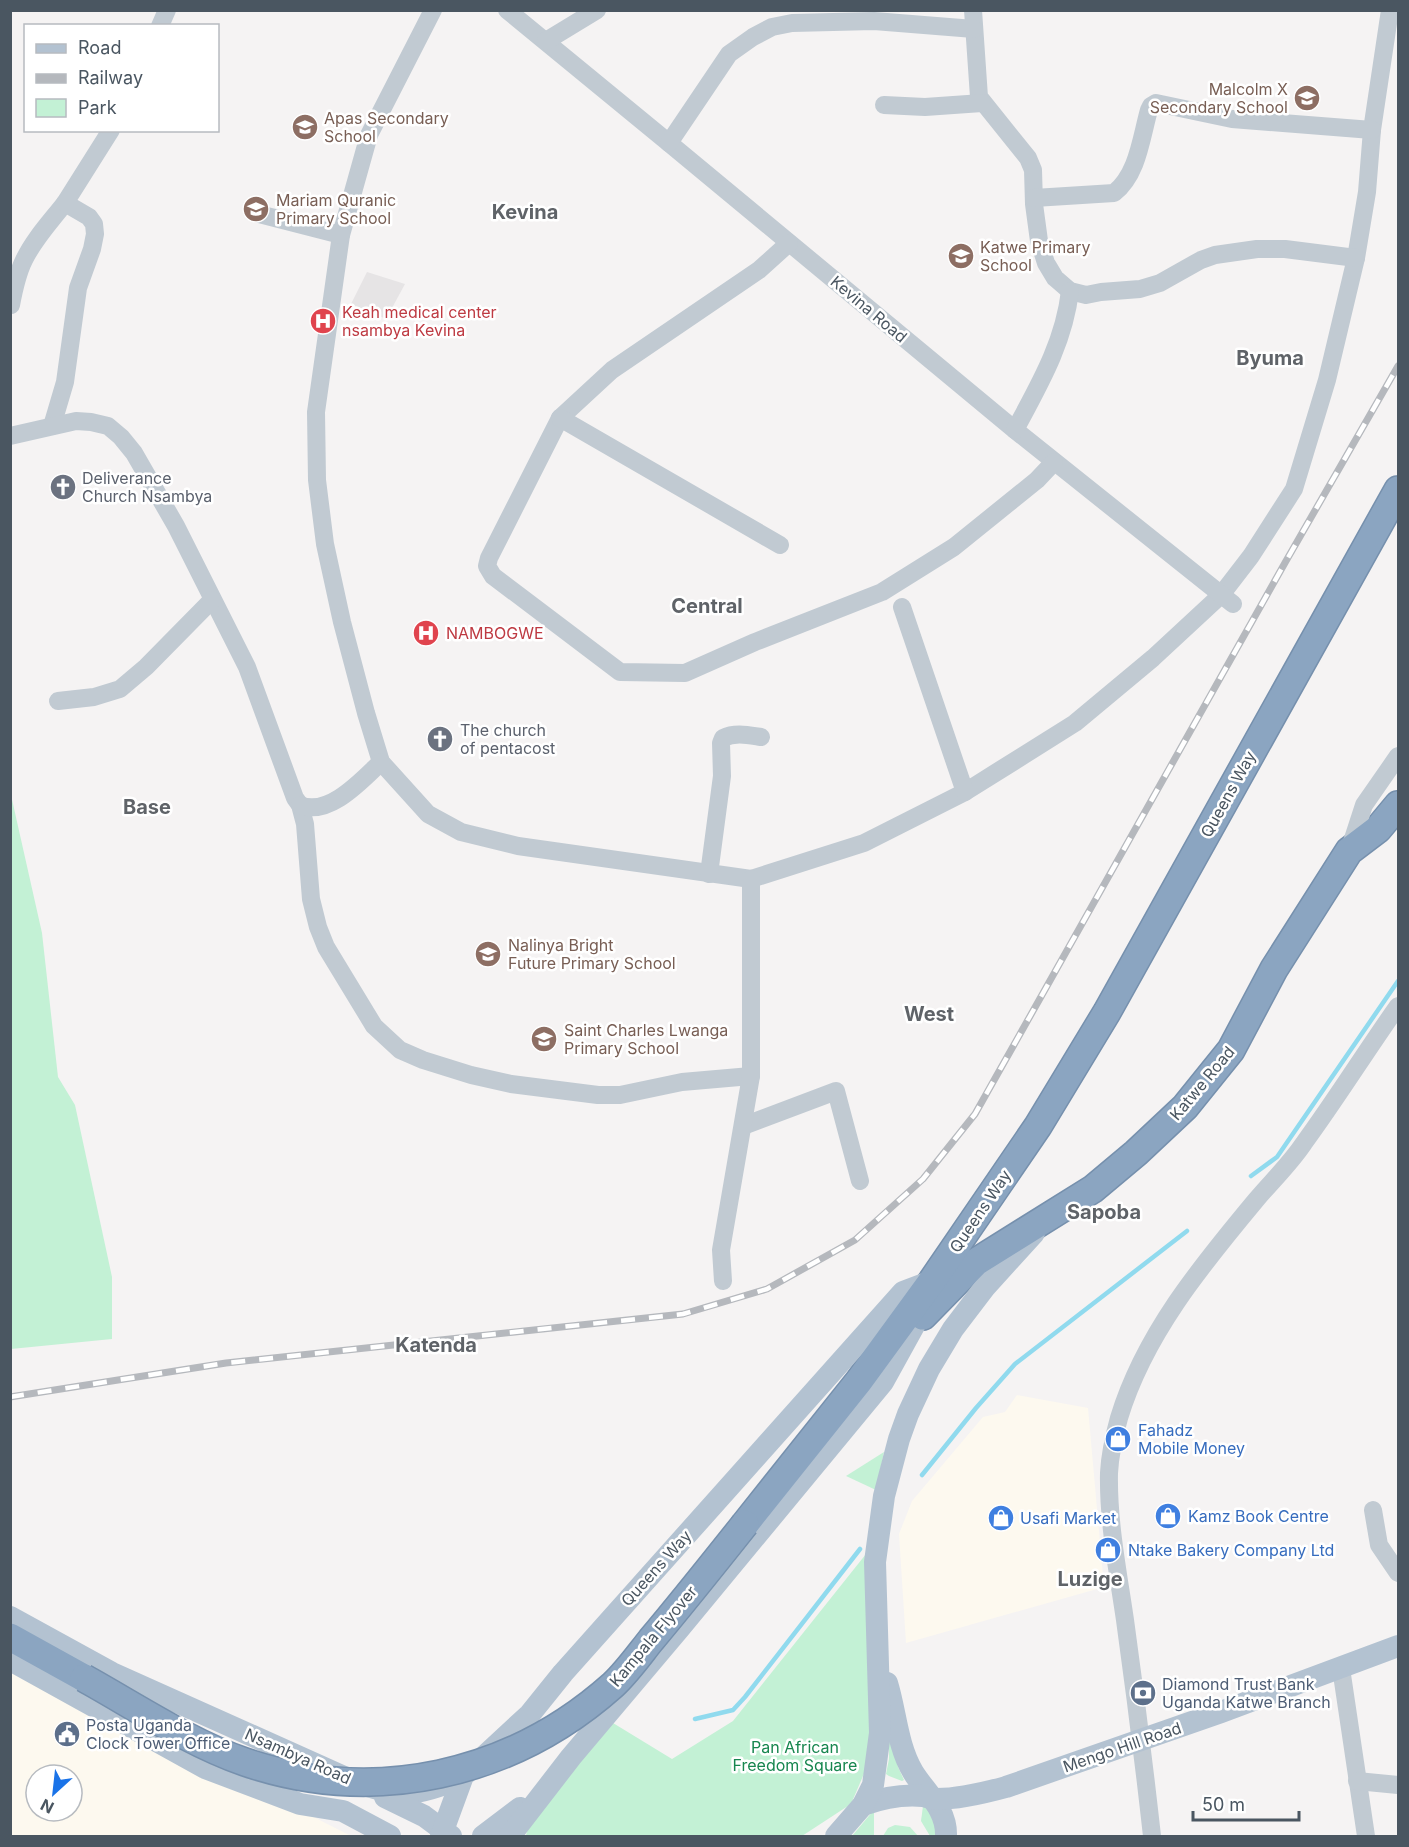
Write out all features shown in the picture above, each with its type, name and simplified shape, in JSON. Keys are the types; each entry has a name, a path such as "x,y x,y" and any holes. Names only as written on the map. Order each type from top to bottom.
{"highway":[{"name":"Queens Way","path":"932,1281 1038,1126 1107,1012 1398,490"},
{"name":"Katwe Road","path":"859,1381 976,1262 1093,1189 1136,1154 1185,1107 1231,1050 1274,969 1368,823 1398,805"},
{"path":"859,1381 932,1281"},
{"name":"Kampala Flyover","path":"10,1637 208,1747 245,1762 320,1780 368,1782 409,1780 455,1771 500,1756 541,1737 580,1713 615,1683 671,1617 859,1381"}],"main road":[{"path":"836,1836 863,1805 873,1785 879,1748 875,1562 880,1520 891,1465 909,1414 929,1370 952,1329 985,1287 1050,1215"},
{"name":"Queens Way","path":"445,1834 463,1776 530,1714 563,1673 903,1292 932,1281"},
{"path":"510,1836 553,1780 883,1382 915,1324"},
{"name":"Nsambya Road","path":"10,1617 112,1673 377,1790 409,1794 440,1787 463,1776"},
{"name":"Mengo Hill Road","path":"863,1805 890,1797 934,1799 979,1794 1006,1787 1398,1646"},
{"path":"876,1647 894,1706 903,1751 913,1772 934,1799 944,1817 946,1836"},
{"name":"Nsambya Road","path":"10,1660 206,1768 300,1804 342,1811 390,1836"},
{"path":"483,1836 553,1780"},
{"path":"357,1782 424,1816 445,1834"},
{"path":"951,1836 962,1811 979,1794"},
{"path":"342,1811 364,1836"}],"street":[{"path":"161,24 167,10"},
{"path":"433,10 369,135 341,235 316,412 317,480 325,544 342,622 381,762 428,814 461,832 518,846 751,879 864,843 965,792 1075,723 1227,599 1251,556 1294,489 1327,380 1356,258 1367,192 1372,130 1390,10"},
{"name":"Kevina Road","path":"507,10 1054,462 1227,599"},
{"path":"546,41 597,10"},
{"path":"669,142 729,54 772,27 792,23 973,20 977,88 982,103 1023,149 1028,158 1033,170 1040,241 1046,263 1055,278 1070,291 1086,295 1140,289 1160,283 1201,260 1215,255 1257,249 1285,249 1356,258"},
{"path":"884,105 925,107 982,103"},
{"path":"1034,198 1114,193 1123,186 1131,174 1149,110 1156,103 1232,119 1372,130"},
{"path":"11,305 16,279 33,243 65,203 110,132"},
{"path":"52,426 65,382 78,288 95,234 94,224 89,218 65,203"},
{"path":"255,213 341,235"},
{"path":"789,243 759,270 612,370 560,418 489,558 487,566 493,576 620,672 685,673 755,642 882,592 954,547 1037,480 1054,462"},
{"path":"1015,430 1051,360 1062,333 1070,291"},
{"path":"560,418 780,545"},
{"path":"10,436 76,421 91,422 108,426 134,453 176,526 247,668 295,798 300,805 305,824 311,899 326,947 374,1026 400,1050 471,1075 511,1084 598,1095 620,1095 682,1082 751,1077"},
{"path":"58,701 94,698 120,689 146,667 212,600"},
{"path":"902,607 965,792"},
{"path":"709,874 722,776 721,743 728,735 761,737"},
{"name":"Katwe Road","path":"1368,823 1364,805 1398,756"},
{"path":"300,805 313,808 323,807 355,786 381,762"},
{"path":"723,1281 721,1250 751,1077 751,879"},
{"path":"1152,1836 1111,1525 1109,1472 1113,1440 1135,1374 1148,1347 1174,1306 1207,1261 1304,1144 1398,1006"},
{"path":"743,1126 836,1091 860,1181"},
{"path":"1373,1510 1378,1545 1398,1574"},
{"path":"1341,1668 1366,1836"},
{"path":"1357,1781 1398,1785"}],"shaded area":[{"path":"367,272 405,284 386,319 351,304"},
{"name":"Usafi Market","path":"1017,1395 1088,1408 1104,1587 906,1643 899,1534 912,1501 983,1417 1005,1412"},
{"path":"10,1658 168,1743 351,1836 11,1836"}],"green space":[{"path":"11,795 42,933 58,1077 75,1105 112,1277 112,1339 11,1349"},
{"path":"884,1452 876,1490 846,1476"},
{"name":"Pan African Freedom Square","path":"866,1554 872,1711 869,1762 851,1804 802,1836 526,1836 532,1801 595,1712 672,1759 733,1721"},
{"path":"889,1715 898,1767 904,1780 902,1781 886,1774 889,1759"},
{"path":"927,1805 939,1836 930,1836 921,1821 923,1806"},
{"path":"873,1811 874,1836 852,1836"},
{"path":"895,1825 910,1827 918,1836 883,1836 888,1828"}],"waterway":[{"path":"1251,1176 1277,1157 1398,981"},
{"path":"922,1475 1015,1364 1187,1231"},
{"path":"695,1719 733,1710 860,1549"}],"railway":[{"path":"10,1397 226,1363 683,1314 767,1289 855,1240 923,1179 975,1114 1398,366"}],"place":[{"name":"Malcolm X Secondary School","path":"1307,98"},
{"name":"Apas Secondary School","path":"305,127"},
{"name":"Mariam Quranic Primary School","path":"256,209"},
{"name":"Katwe Primary School","path":"961,256"},
{"name":"Keah medical center nsambya Kevina","path":"323,321"},
{"name":"Deliverance Church Nsambya","path":"63,487"},
{"name":"NAMBOGWE","path":"426,633"},
{"name":"The church of pentacost","path":"440,739"},
{"name":"Nalinya Bright Future Primary School","path":"488,954"},
{"name":"Saint Charles Lwanga Primary School","path":"544,1039"},
{"name":"Fahadz Mobile Money","path":"1118,1439"},
{"name":"Kamz Book Centre","path":"1168,1516"},
{"name":"Usafi Market","path":"1001,1518"},
{"name":"Ntake Bakery Company Ltd","path":"1108,1550"},
{"name":"Diamond Trust Bank Uganda Katwe Branch","path":"1143,1693"},
{"name":"Posta Uganda Clock Tower Office","path":"67,1734"}],"district":[{"name":"Kevina","path":"525,212"},
{"name":"Byuma","path":"1270,358"},
{"name":"Central","path":"707,606"},
{"name":"Base","path":"147,807"},
{"name":"West","path":"929,1014"},
{"name":"Sapoba","path":"1104,1212"},
{"name":"Katenda","path":"436,1345"},
{"name":"Luzige","path":"1090,1579"}]}
